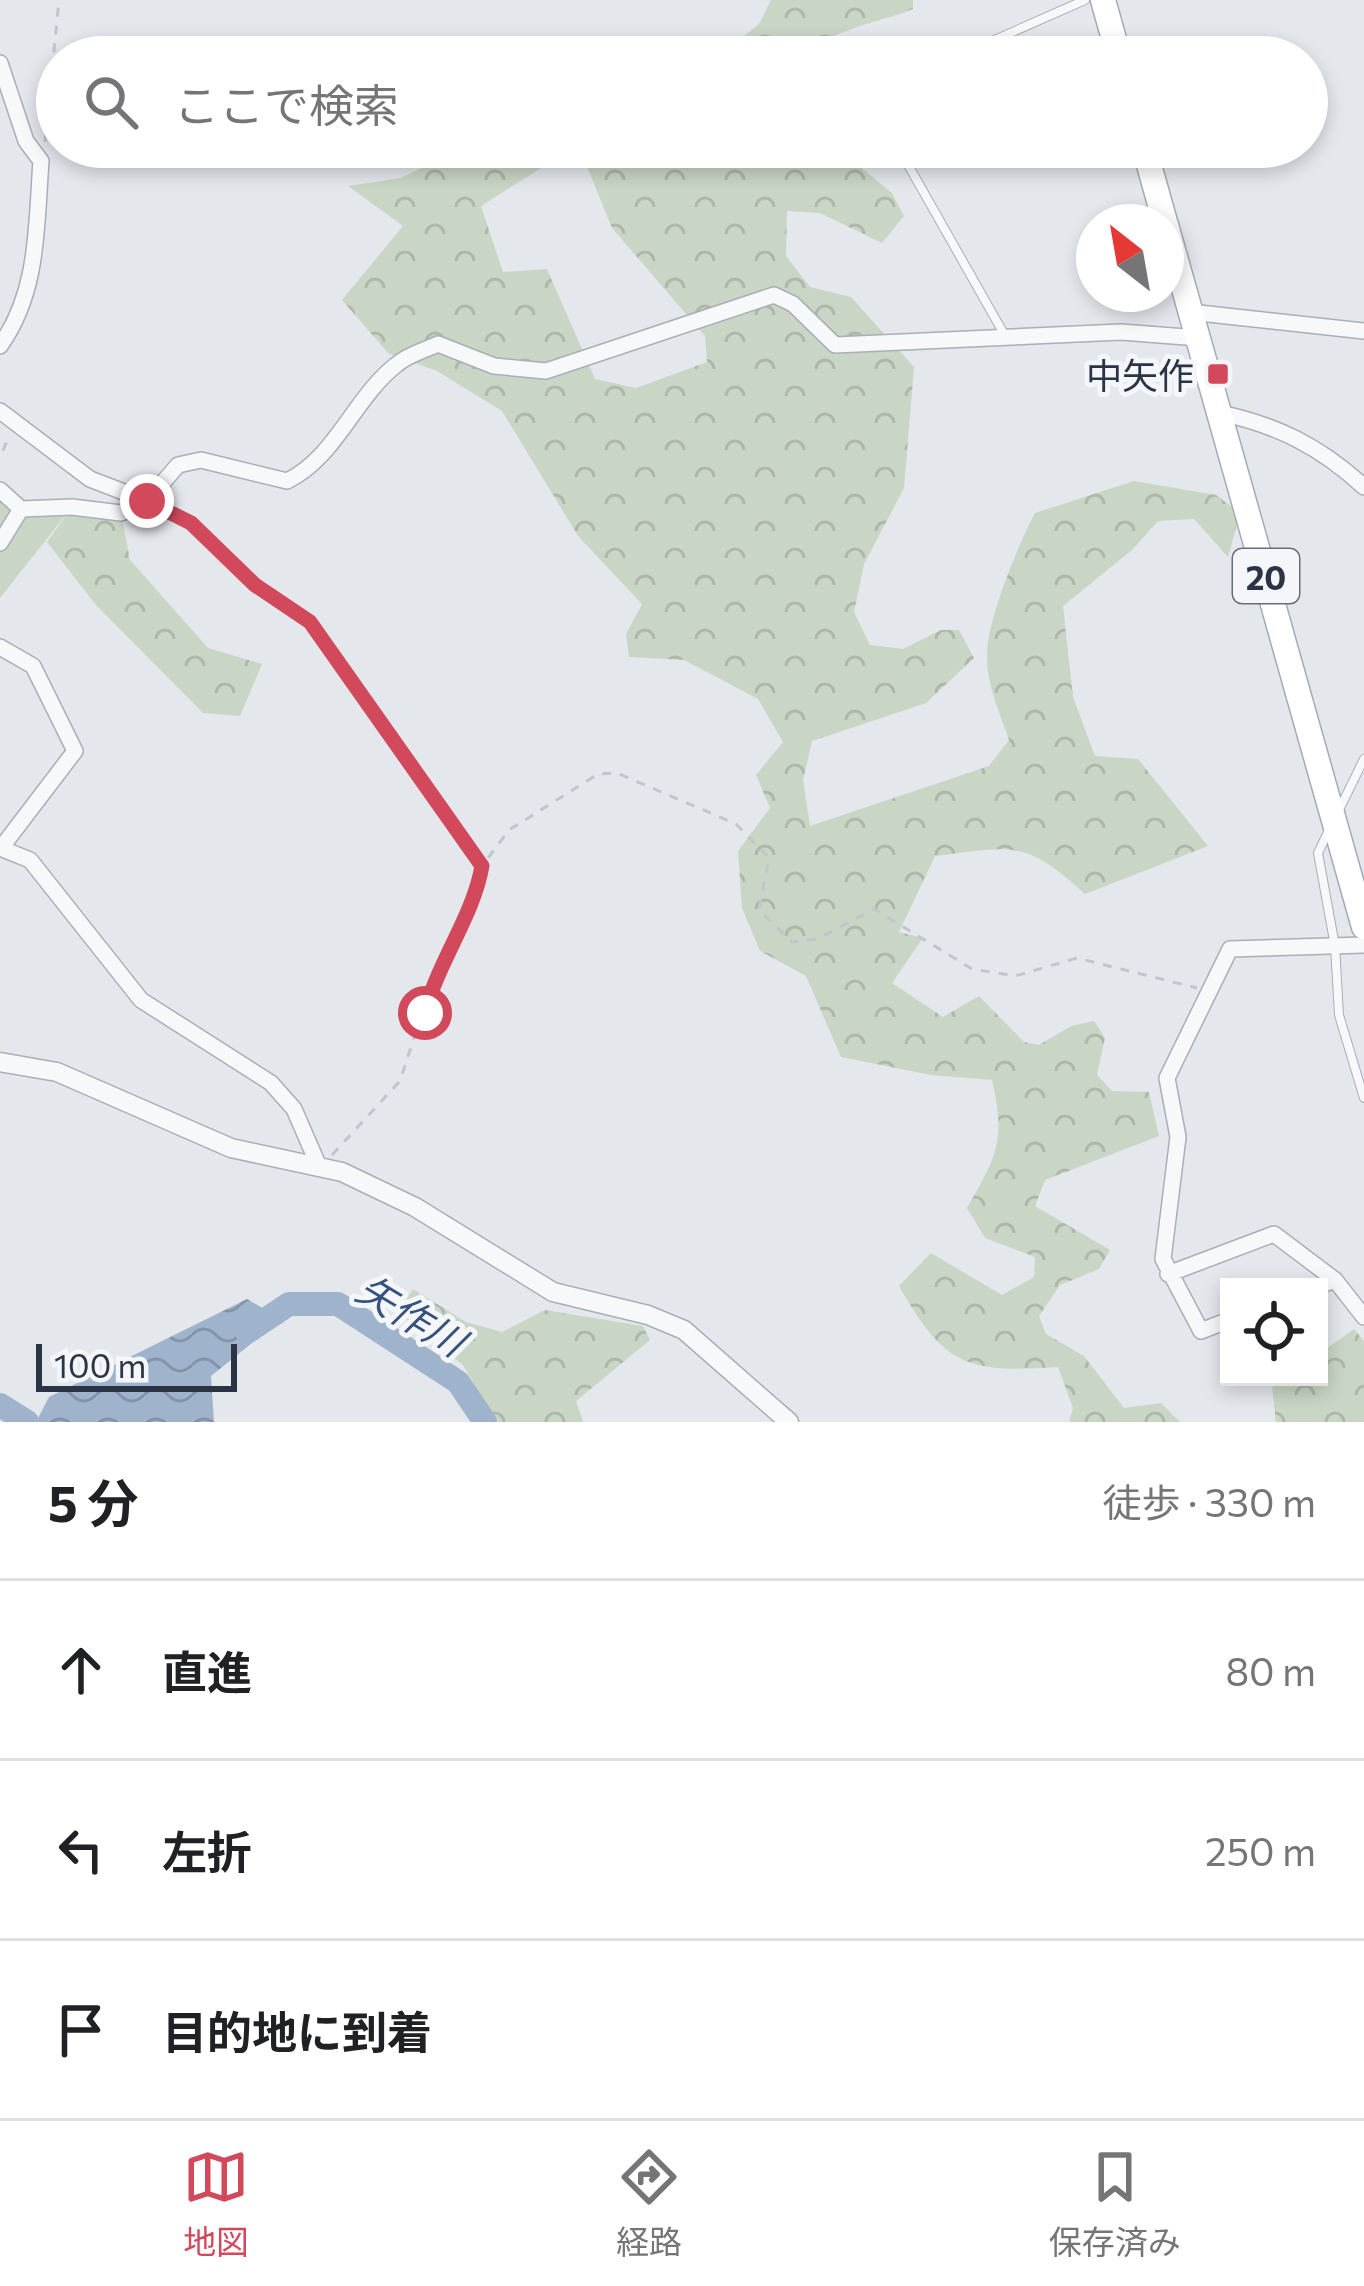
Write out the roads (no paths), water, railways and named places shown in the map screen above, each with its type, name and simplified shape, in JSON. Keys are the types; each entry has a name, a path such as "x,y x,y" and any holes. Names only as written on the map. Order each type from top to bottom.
{"main road":[{"path":"1103,0 1113,36"},
{"name":"20","path":"1150,168 1160,204"},
{"name":"20","path":"1184,290 1364,927"}],"street":[{"path":"0,63 26,140 36,155"},
{"path":"0,346 21,316 28,291 39,168"},
{"path":"0,490 21,509 72,506 121,513 147,501 178,465 201,460 287,482 304,473 396,364 438,344 494,367 546,370 774,295 793,304 835,345 1008,341 1121,332 1198,338"},
{"path":"1190,312 1364,331"},
{"path":"0,411 90,479 147,501"},
{"path":"1220,413 1264,422 1302,440 1335,459 1364,487"},
{"path":"0,543 21,509"},
{"path":"0,646 33,665 75,751 1,848 30,860 141,1000 271,1083 294,1109 320,1163"},
{"path":"1220,1324 1201,1331 1163,1259 1178,1137 1167,1078 1230,949 1364,945"},
{"path":"0,1063 58,1072 231,1148 320,1163 415,1207 554,1292 648,1315 684,1330 789,1422"},
{"path":"1168,1274 1274,1234 1335,1280 1364,1317"},
{"path":"1328,1283 1335,1280"}],"lane":[{"path":"1004,36 1085,0"},
{"path":"910,168 1008,341"},
{"path":"1364,759 1318,854 1335,946 1339,1016 1364,1098"}],"water":[{"path":"247,1299 282,1319 211,1376 214,1422 36,1422 49,1397"}],"waterway":[{"name":"矢作川","path":"247,1332 289,1304 338,1304 458,1382 485,1422"},
{"name":"矢作川","path":"0,1405 27,1422"}],"place":[{"name":"中矢作","path":"1218,374"}]}
